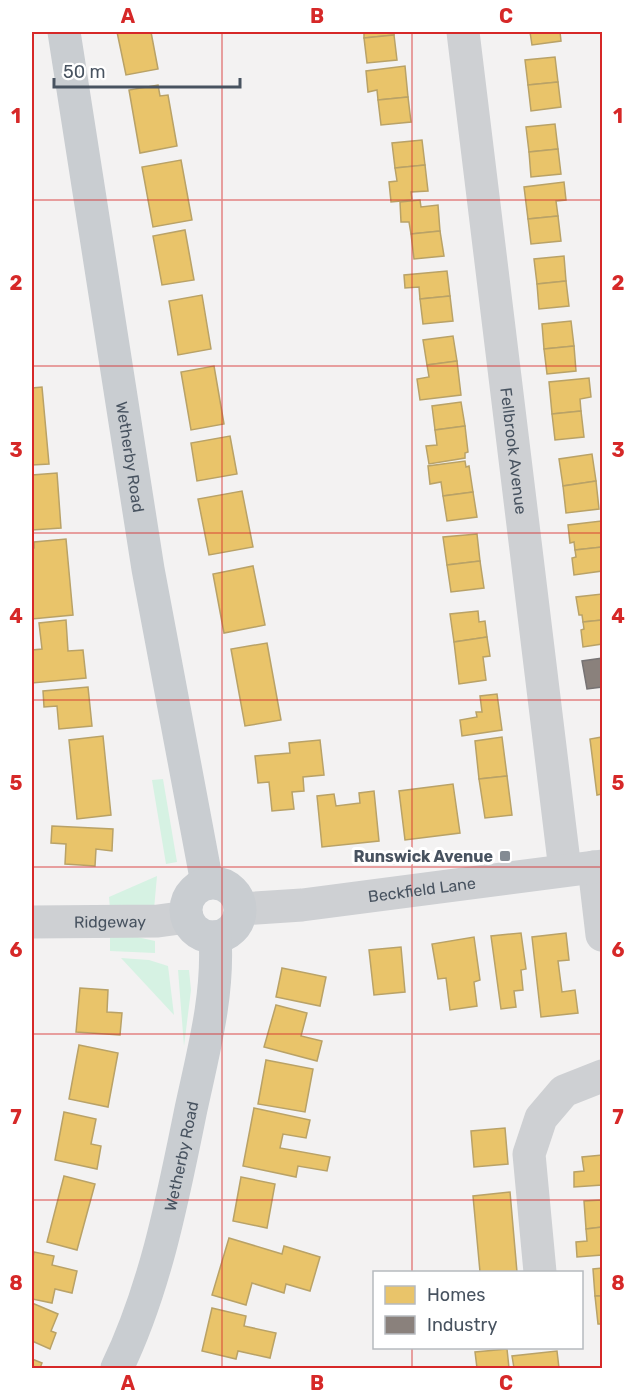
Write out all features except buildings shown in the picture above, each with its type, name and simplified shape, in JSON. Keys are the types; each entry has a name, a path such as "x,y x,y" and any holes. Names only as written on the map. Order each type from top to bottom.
{"main road":[{"name":"Wetherby Road","path":"64,32 148,569 207,883"},
{"path":"216,882 226,885 239,899 241,909 237,925 224,935 215,937 201,934 195,930 187,917 186,909 192,892 207,883 216,882"},
{"name":"Wetherby Road","path":"117,1368 142,1308 156,1263 178,1172 213,998 217,960 215,937"}],"street":[{"name":"Fellbrook Avenue","path":"463,32 587,868"},
{"name":"Beckfield Lane","path":"241,909 302,905 587,868"},
{"path":"587,868 603,935"},
{"name":"Ridgeway","path":"32,922 158,921 187,917"},
{"path":"540,1271 529,1154 541,1118 564,1091 603,1076"}],"green space":[{"path":"163,779 177,862 166,864 152,780"},
{"path":"157,876 154,909 110,909 109,897"},
{"path":"110,937 137,937 155,941 155,953 110,951"},
{"path":"121,958 149,960 168,966 174,1015"},
{"path":"178,970 189,970 191,990 184,1046"}],"place":[{"name":"Runswick Avenue","path":"505,856"}]}
